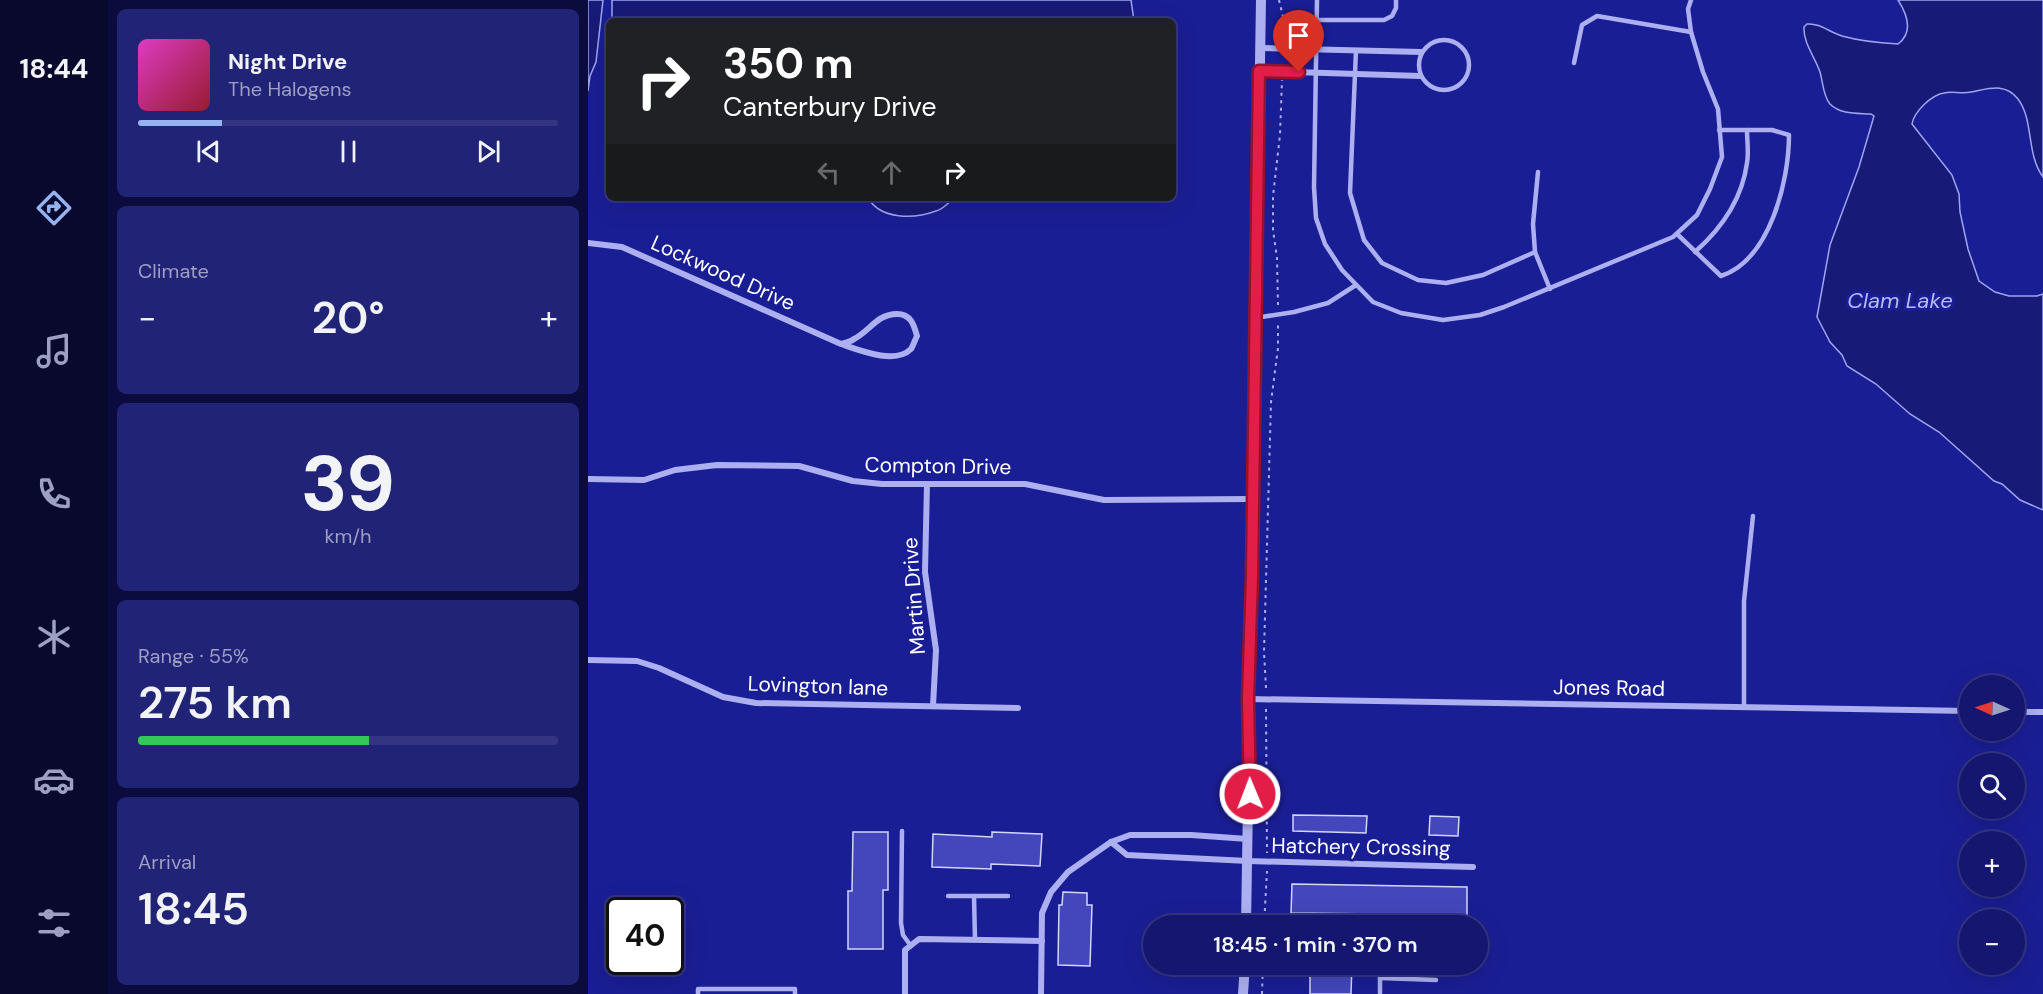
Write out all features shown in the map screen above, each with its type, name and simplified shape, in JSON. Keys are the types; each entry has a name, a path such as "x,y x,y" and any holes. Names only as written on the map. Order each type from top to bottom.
{"street":[{"path":"1246,915 1261,0"},
{"path":"1259,48 1421,52"},
{"path":"1259,71 1420,76"},
{"name":"Lockwood Drive","path":"588,243 622,247 841,344 883,357 898,355 911,349 917,336 913,322 903,314 888,314 877,320 854,340 841,344"},
{"name":"Compton Drive","path":"588,479 644,480 675,470 717,465 800,466 853,481 882,484 1026,484 1104,500 1253,500"},
{"name":"Martin Drive","path":"927,484 925,572 936,650 933,706"},
{"name":"Lovington lane","path":"588,660 637,661 723,697 756,703 1018,708"},
{"name":"Jones Road","path":"1248,699 1959,711"},
{"path":"2025,712 2043,712"},
{"path":"1041,994 1042,913 1051,892 1068,872 1111,842 1130,835 1191,835 1248,839"},
{"name":"Hatchery Crossing","path":"1111,842 1127,855 1267,862 1473,867"},
{"path":"905,994 905,950 919,939 1042,941"},
{"path":"1244,994 1245,975"}],"lane":[{"path":"1317,0 1314,187 1316,218 1325,244 1342,270 1373,302 1401,313 1443,320 1480,315 1550,289 1677,234 1697,215 1722,157 1718,109 1703,72 1691,32 1689,9 1691,0"},
{"path":"1317,20 1384,20 1392,16 1396,8 1396,0"},
{"path":"1574,63 1582,25 1597,16 1691,32"},
{"path":"1439,40 1451,40 1461,46 1467,55 1469,66 1466,78 1458,86 1448,90 1436,90 1426,84 1420,76 1418,64 1421,52 1429,44 1439,40"},
{"path":"1356,50 1350,193 1364,240 1382,263 1418,280 1446,283 1484,275 1535,252"},
{"path":"1677,234 1721,276 1733,273 1752,254 1765,233 1783,194 1789,156 1789,135 1772,130 1719,130"},
{"path":"1695,252 1713,236 1729,216 1740,190 1747,163 1747,130"},
{"path":"1538,172 1533,224 1535,252 1550,289"},
{"path":"1255,318 1294,312 1328,303 1356,285"},
{"path":"1744,707 1744,601 1753,516"},
{"path":"902,831 901,923 903,934 911,946"},
{"path":"948,896 1008,896"},
{"path":"974,896 975,940"},
{"path":"1380,993 1380,978 1436,980"},
{"path":"698,994 698,988 795,989 795,994"}],"path":[{"path":"1279,0 1283,17 1284,48"},
{"path":"1265,915 1267,862 1264,652 1271,402 1278,348 1277,258 1273,230 1273,196 1280,135 1282,72"},
{"path":"1262,994 1263,975"}],"water":[{"path":"588,0 603,0 596,62 590,76 588,91"},
{"path":"612,0 1131,0 1134,18 612,18"},
{"name":"Clam Lake","path":"1898,0 2043,0 2043,177 2034,158 2023,107 2008,90 1990,88 1968,93 1939,94 1920,109 1912,124 1952,175 1959,194 1960,212 1968,249 1979,281 1995,292 2009,296 2043,294 2043,510 2020,500 2002,484 1994,481 1939,432 1910,414 1876,384 1847,366 1842,355 1830,342 1817,317 1830,245 1859,167 1874,116 1844,112 1830,104 1820,72 1805,39 1804,27 1812,24 1849,38 1898,44 1906,34 1907,23"},
{"path":"871,201 951,201 939,210 908,216 889,214"}],"building":[{"path":"1293,815 1367,816 1366,833 1293,831"},
{"path":"1430,816 1459,817 1458,836 1429,835"},
{"path":"853,832 888,832 888,890 883,890 883,949 848,949 848,891 852,891"},
{"path":"992,832 1042,834 1040,866 991,864 991,869 932,867 933,834 992,837"},
{"path":"1292,884 1467,887 1467,915 1291,913"},
{"path":"1063,892 1087,893 1087,905 1092,905 1090,966 1058,965 1059,905 1062,905"},
{"path":"1310,975 1352,975 1351,994 1310,994"}],"route":[{"path":"1250,794 1248,699 1252,576 1259,71 1299,72"}]}
